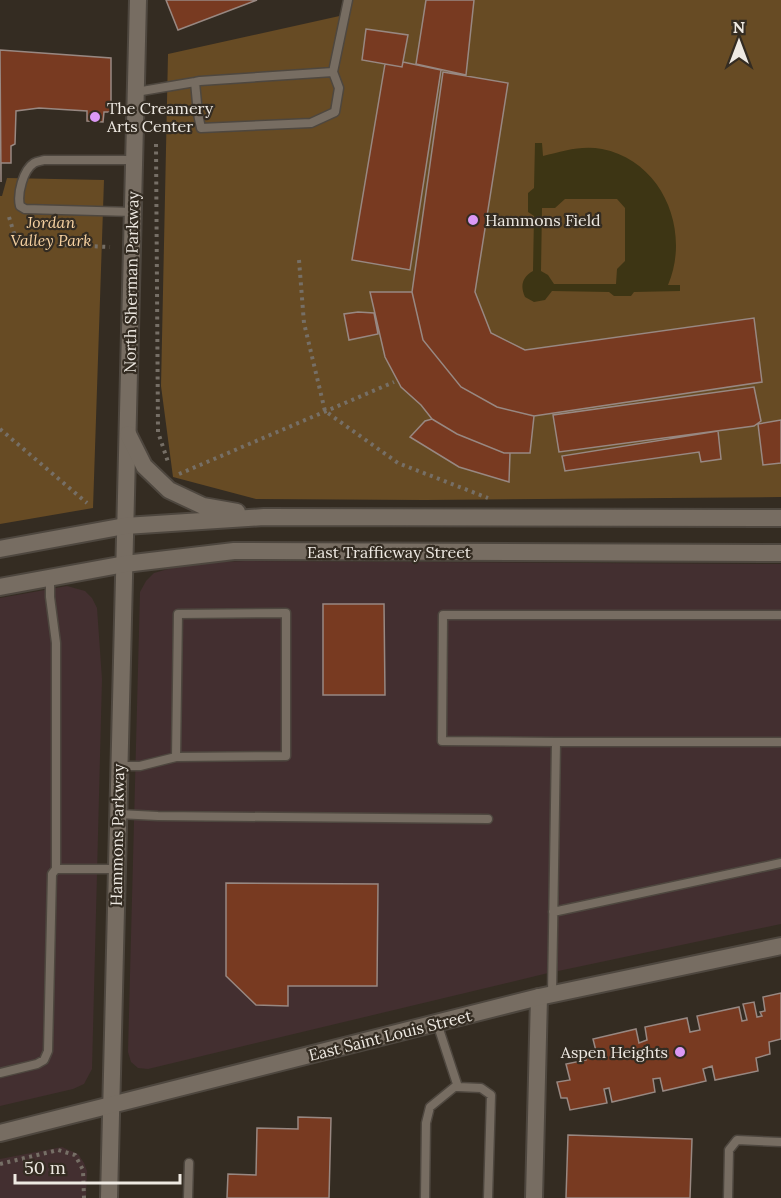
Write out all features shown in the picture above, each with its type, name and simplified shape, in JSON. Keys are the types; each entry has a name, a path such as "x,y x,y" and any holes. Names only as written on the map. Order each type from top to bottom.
{"main road":[{"name":"North Sherman Parkway","path":"125,564 138,0"},
{"path":"128,434 144,466 169,490 203,506 264,517"},
{"path":"0,549 125,526 264,517 781,518"},
{"name":"East Trafficway Street","path":"0,587 125,564 234,551 781,553"},
{"name":"Hammons Parkway","path":"109,1198 125,564"},
{"name":"East Saint Louis Street","path":"0,1133 546,996 781,946"},
{"path":"534,1198 546,996"}],"lane":[{"path":"195,82 201,128 311,123 335,112 339,87 333,72 348,0"},
{"path":"136,92 195,82 333,72"},
{"path":"133,212 25,209 20,206 18,200 24,176 32,164 44,160 134,160"},
{"path":"0,1073 37,1064 44,1060 48,1051 51,880 56,869 56,643 50,578"},
{"path":"119,766 140,766 176,757 286,756 286,613 178,614 176,757"},
{"path":"781,615 443,615 442,741 781,742"},
{"path":"546,996 553,912 556,742"},
{"path":"118,814 488,819"},
{"path":"553,912 781,863"},
{"path":"56,869 117,869"},
{"path":"437,1023 458,1087 481,1088 490,1095 488,1198"},
{"path":"425,1198 426,1123 430,1107 457,1085"},
{"path":"728,1198 729,1150 737,1140 781,1142"},
{"path":"188,1198 189,1163"}],"path":[{"path":"156,133 158,432 169,465"},
{"path":"8,214 17,243 110,247"},
{"path":"298,260 304,323 325,411 398,463 489,498"},
{"path":"173,477 394,382"},
{"path":"0,429 87,503"},
{"path":"0,1164 58,1150 75,1155 83,1170 84,1198"}],"shaded area":[{"path":"245,561 781,564 781,924 544,974 148,1069 138,1068 131,1062 128,1052 140,592 154,573 196,563"},
{"path":"67,586 85,591 97,608 102,679 92,1069 84,1084 73,1089 0,1106 0,598"},
{"path":"62,1147 78,1154 84,1163 87,1171 86,1198 0,1198 0,1159"}],"green space":[{"name":"Hammons Field","path":"346,0 781,0 781,497 256,499 173,477 161,386 168,54 344,15"},
{"name":"Jordan Valley Park","path":"7,178 104,180 93,508 0,524 0,196 2,196"}],"sand":[{"path":"535,143 542,143 543,156 572,149 595,148 623,156 641,168 656,183 673,221 676,243 674,264 668,285 680,285 680,291 634,292 631,296 614,296 609,292 552,291 545,300 534,302 525,297 523,282 526,276 533,271 534,216 528,212 528,193 534,188","holes":["565,199 617,199 625,208 625,261 617,269 616,284 554,284 548,275 541,271 542,208 555,208"]}],"building":[{"path":"166,0 257,0 178,30"},
{"path":"426,0 474,0 466,75 416,64"},
{"path":"366,29 408,35 402,67 362,60"},
{"name":"The Creamery Arts Center","path":"0,50 111,58 111,112 104,112 103,122 87,121 87,111 39,108 16,111 15,144 11,146 11,163 1,163 1,182"},
{"path":"403,62 441,70 410,270 352,260 385,64 402,67"},
{"path":"443,72 508,83 475,292 491,333 525,350 754,318 762,382 534,416 497,407 461,387 423,340 412,292"},
{"path":"370,292 412,292 423,340 461,387 497,407 534,416 530,453 504,453 457,434 432,419 421,405 401,387 385,357"},
{"path":"374,313 378,334 349,340 344,314"},
{"path":"754,387 761,421 754,426 559,452 553,415"},
{"path":"432,419 457,434 504,453 510,453 509,482 459,467 410,437 425,421"},
{"path":"781,420 781,463 763,465 758,424"},
{"path":"718,431 721,459 701,462 699,452 565,471 562,456"},
{"path":"323,604 384,604 385,695 323,695"},
{"path":"226,883 378,884 377,986 288,986 288,1006 256,1005 226,976"},
{"name":"Aspen Heights","path":"781,993 781,1039 769,1042 770,1054 756,1058 758,1071 715,1080 712,1066 703,1069 706,1081 663,1091 660,1078 653,1079 655,1092 612,1102 609,1088 604,1089 607,1103 570,1110 567,1098 561,1098 557,1082 570,1080 566,1064 586,1060 584,1053 596,1051 593,1039 636,1029 639,1043 647,1040 645,1027 687,1018 690,1032 700,1030 697,1016 739,1007 742,1021 747,1020 743,1004 754,1002 757,1017 762,1016 760,1012 765,1011 763,997"},
{"path":"298,1117 331,1118 329,1198 227,1198 228,1174 256,1175 257,1128 298,1129"},
{"path":"568,1135 692,1139 690,1198 566,1198"}],"place":[{"name":"The Creamery Arts Center","path":"95,117"},
{"name":"Hammons Field","path":"473,220"},
{"name":"Aspen Heights","path":"680,1052"}]}
